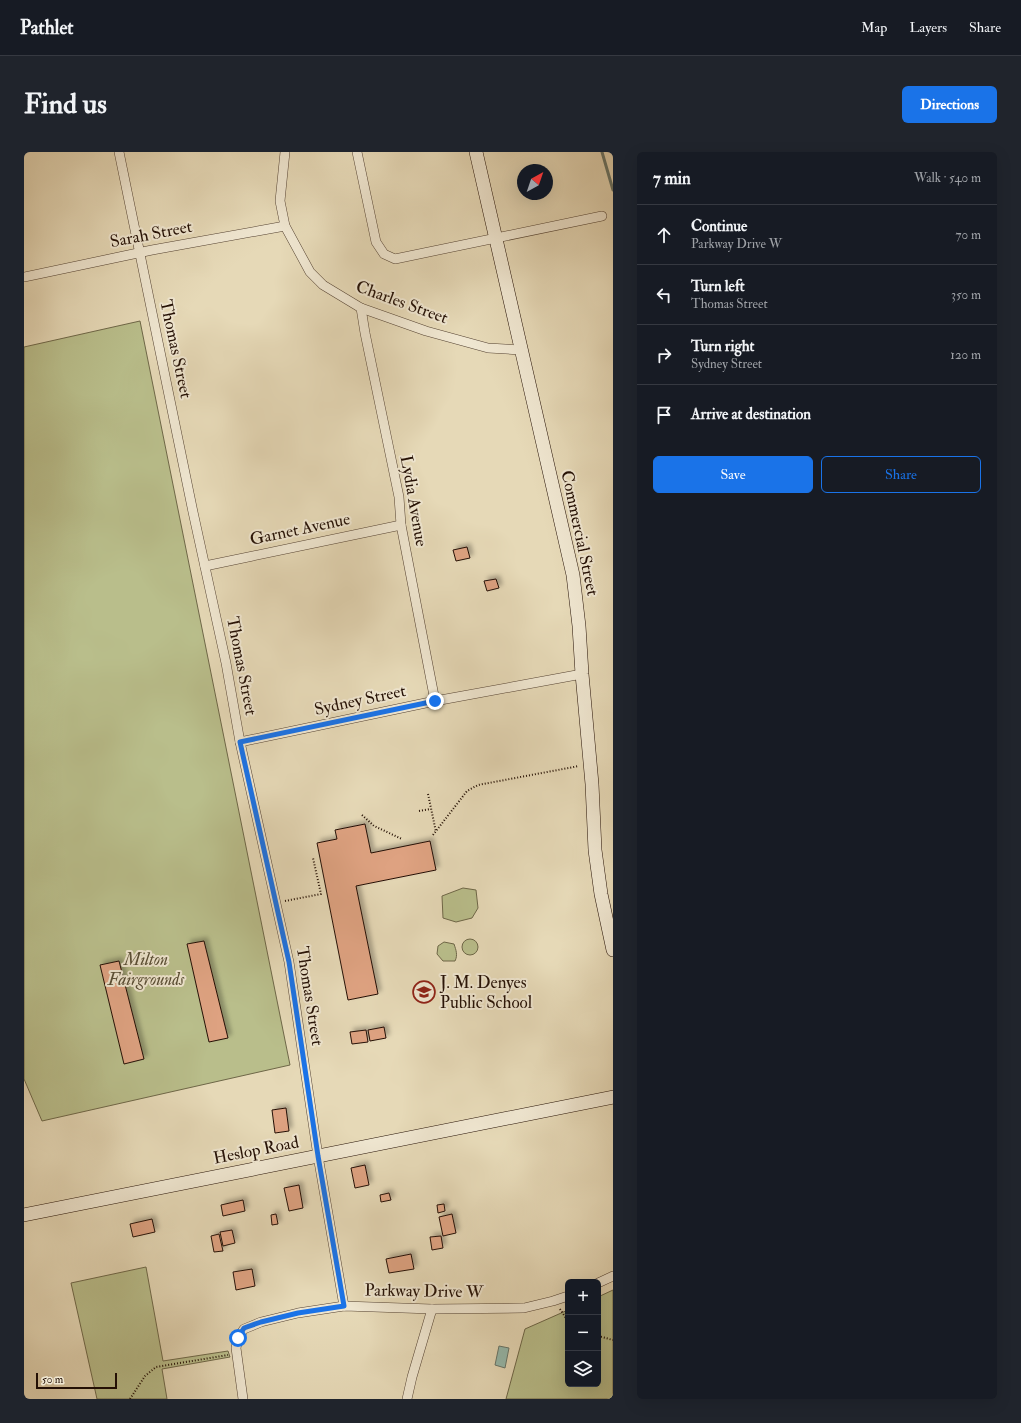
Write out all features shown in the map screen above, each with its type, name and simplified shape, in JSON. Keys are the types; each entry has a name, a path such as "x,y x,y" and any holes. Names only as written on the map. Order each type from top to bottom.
{"street":[{"name":"Thomas Street","path":"119,152 226,663 240,742 289,962 318,1156 344,1306"},
{"name":"Charles Street","path":"285,152 280,201 285,226 310,272 323,285 361,308 426,330 488,348 521,350"},
{"path":"357,152 376,242 384,254 395,259 495,237 602,216"},
{"name":"Commercial Street","path":"476,152 573,575 579,626 595,850 601,894 613,950"},
{"name":"Sarah Street","path":"24,277 140,253 285,226"},
{"name":"Lydia Avenue","path":"361,308 399,497 401,525 435,701"},
{"name":"Garnet Avenue","path":"205,566 401,525"},
{"name":"Sydney Street","path":"240,742 435,701 582,674"},
{"name":"Heslop Road","path":"24,1215 613,1097"},
{"path":"601,1282 613,1276"},
{"name":"Parkway Drive W","path":"237,1353 236,1348 238,1338 244,1328 261,1322 298,1313 344,1306 432,1309 524,1308 565,1297"},
{"path":"407,1399 412,1376 432,1309"},
{"path":"237,1353 242,1399"}],"path":[{"path":"434,835 467,791 478,785 590,764"},
{"path":"428,794 436,832"},
{"path":"419,811 431,809"},
{"path":"362,816 374,826 402,839"},
{"path":"276,903 321,894 313,858"},
{"path":"557,1300 560,1310 565,1318"},
{"path":"601,1337 613,1340"},
{"path":"130,1399 145,1376 156,1367 237,1353"}],"green space":[{"name":"Milton Fairgrounds","path":"140,321 290,1065 42,1121 24,1079 24,347"},
{"path":"463,888 476,890 478,908 472,918 456,922 443,918 442,896"},
{"path":"467,939 473,939 478,944 476,953 473,955 467,955 462,950 462,944"},
{"path":"444,942 454,944 457,955 455,961 443,961 437,954 438,946"},
{"path":"146,1267 163,1361 228,1351 230,1357 162,1369 167,1399 97,1399 71,1283"},
{"path":"613,1290 613,1399 506,1399 525,1329 565,1311 565,1387 601,1387 601,1296"}],"water":[{"path":"499,1346 509,1348 505,1368 495,1365"}],"building":[{"path":"467,547 470,558 456,561 453,550"},
{"path":"496,579 499,588 487,591 484,581"},
{"path":"365,824 371,853 430,841 436,870 356,886 378,994 348,1000 317,843 337,839 335,830"},
{"path":"204,941 228,1038 209,1042 187,944"},
{"path":"119,961 144,1059 124,1064 100,965"},
{"path":"384,1027 386,1038 370,1041 368,1030"},
{"path":"366,1030 368,1042 352,1044 350,1032"},
{"path":"286,1108 289,1131 275,1133 272,1110"},
{"path":"365,1165 369,1185 355,1188 351,1168"},
{"path":"299,1185 303,1208 289,1211 284,1188"},
{"path":"389,1193 391,1200 381,1202 380,1195"},
{"path":"243,1200 245,1211 223,1216 221,1205"},
{"path":"444,1204 445,1211 438,1213 437,1205"},
{"path":"276,1214 278,1224 272,1225 271,1215"},
{"path":"452,1214 456,1233 443,1236 439,1217"},
{"path":"152,1219 155,1232 133,1237 130,1224"},
{"path":"232,1230 235,1243 223,1246 220,1232"},
{"path":"219,1234 223,1251 214,1252 211,1236"},
{"path":"441,1236 443,1248 432,1250 430,1237"},
{"path":"411,1254 414,1269 389,1273 386,1259"},
{"path":"252,1269 255,1286 236,1290 233,1272"}],"waterway":[{"path":"602,152 613,190"}],"place":[{"name":"J. M. Denyes Public School","path":"424,992"}],"route":[{"path":"238,1338 244,1328 261,1322 298,1313 344,1306 318,1156 289,962 240,742 435,701"}]}
